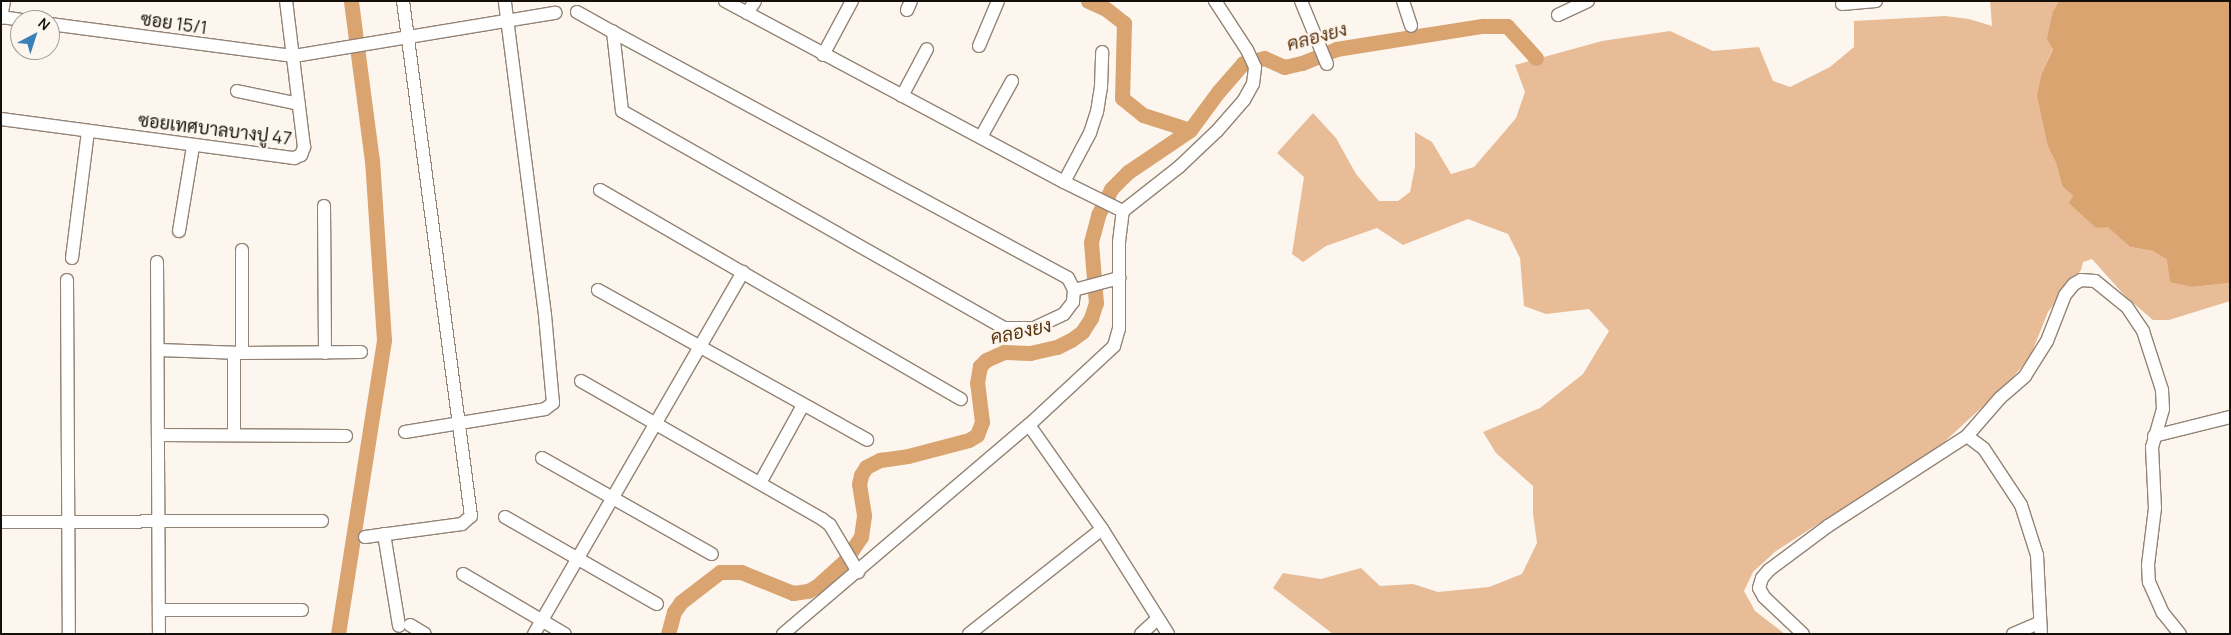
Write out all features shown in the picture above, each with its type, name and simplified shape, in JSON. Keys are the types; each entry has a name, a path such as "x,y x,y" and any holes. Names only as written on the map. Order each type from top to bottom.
{"street":[{"path":"1,18 4,1"},
{"name":"ซอยเทศบาลบางปู 47","path":"1,119 294,158 301,155 304,146 286,1"},
{"path":"365,537 462,524 469,520 471,512 403,1"},
{"path":"405,432 545,409 554,403 505,1"},
{"path":"725,1 823,55 1113,206"},
{"path":"747,13 754,1"},
{"path":"823,55 852,1"},
{"path":"979,46 998,1"},
{"path":"1113,206 1179,167 1217,131 1244,100 1253,84 1255,67 1247,50 1215,1"},
{"path":"1302,1 1324,58"},
{"path":"1403,1 1411,26"},
{"path":"1558,15 1588,1"},
{"path":"1842,4 1876,1"},
{"path":"577,12 1068,278 1074,290 1073,302 1064,314 1034,328 1004,328 622,111 613,32"},
{"name":"ซอย 15/1","path":"60,25 294,56 555,13"},
{"path":"902,96 927,49"},
{"path":"1064,182 1090,133 1101,88 1102,52"},
{"path":"981,137 1012,81"},
{"path":"237,91 299,104"},
{"path":"72,258 88,131"},
{"path":"179,230 193,146"},
{"path":"600,190 961,399"},
{"path":"324,206 325,353"},
{"path":"784,634 856,569 1029,425 1114,346 1119,329 1119,242 1113,206"},
{"path":"234,435 242,250"},
{"path":"157,262 160,521 159,634"},
{"path":"534,634 743,272"},
{"path":"1074,290 1119,278"},
{"path":"1803,634 1764,597 1759,588 1762,578 1769,570 1828,526 1967,436 2000,398 2025,376 2047,341 2069,289 2080,280 2090,279 2098,282 2127,307 2143,331 2162,390 2163,408 2152,447 2155,508 2148,565 2149,582 2163,613 2180,634"},
{"path":"67,280 69,634"},
{"path":"598,290 867,440"},
{"path":"159,350 238,353 361,352"},
{"path":"580,381 822,519 830,525 856,569"},
{"path":"760,483 804,405"},
{"path":"2154,436 2230,417"},
{"path":"1029,425 1102,529 1168,634"},
{"path":"159,435 346,436"},
{"path":"1967,436 1984,449 2021,504 2037,555 2040,628 2013,634"},
{"path":"542,458 712,554"},
{"path":"505,517 656,604"},
{"path":"1,522 322,521"},
{"path":"977,631 1102,529"},
{"path":"384,534 405,625 425,634"},
{"path":"463,574 565,634"},
{"path":"159,610 302,610"},
{"path":"1141,634 1158,618"}],"shaded area":[{"path":"1990,1 2059,1 2053,11 2053,48 2042,73 2048,147 2056,163 2062,186 2073,196 2096,228 2108,226 2130,247 2153,251 2167,260 2193,287 2230,283 2230,301 2169,320 2153,320 2125,296 2092,259 2083,262 2081,270 2048,312 2030,357 2008,383 1941,445 1776,551 1753,572 1744,591 1755,611 1785,634 1333,634 1273,588 1283,573 1321,579 1361,568 1380,586 1413,584 1438,592 1489,587 1522,574 1537,543 1533,514 1533,486 1496,453 1483,432 1540,408 1583,374 1609,331 1589,309 1546,314 1524,306 1520,258 1508,234 1468,219 1403,245 1377,228 1326,246 1303,262 1292,254 1304,177 1277,153 1313,113 1336,138 1356,174 1379,201 1398,201 1410,192 1415,167 1415,132 1432,142 1451,174 1474,167 1493,145 1516,118 1525,92 1515,65 1602,41 1670,31 1713,51 1759,47 1773,81 1790,87 1830,67 1854,47 1854,21 1945,16 1969,19 1992,26"},
{"path":"2059,1 2230,1 2230,283 2193,287 2170,282 2167,260 2153,251 2130,247 2108,227 2096,228 2069,203 2073,196 2062,186 2056,163 2048,147 2037,95 2042,73 2053,49 2047,39 2053,11"}],"waterway":[{"path":"338,634 384,340 372,161 351,1"},
{"path":"1088,1 1106,9 1124,23 1122,98 1143,115 1190,130"},
{"name":"คลองยง","path":"668,634 674,612 681,602 720,572 741,572 793,593 808,591 817,586 844,562 861,537 864,515 859,484 861,475 866,467 880,460 908,456 969,440 977,435 982,422 977,383 980,366 986,360 1004,352 1030,353 1057,347 1082,332 1091,318 1096,303 1091,242 1098,215 1111,189 1128,172 1190,130 1218,92 1243,63 1264,58 1284,67 1302,63 1336,49 1482,26 1507,26 1536,58"}]}
